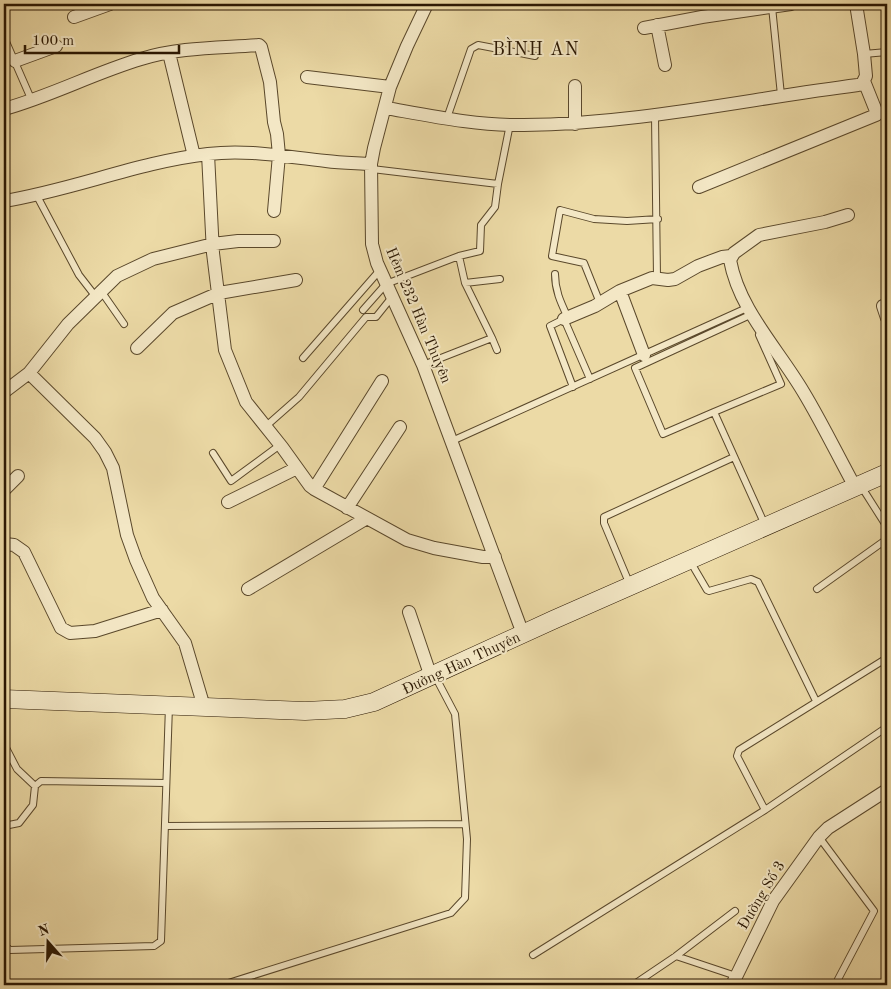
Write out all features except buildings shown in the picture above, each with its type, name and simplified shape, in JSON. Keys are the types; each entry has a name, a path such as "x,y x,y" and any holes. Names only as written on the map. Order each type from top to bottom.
{"street":[{"path":"74,17 110,4"},
{"name":"Hẻm 232 Hàn Thuyên","path":"427,4 390,86 386,108 374,148 371,166 372,244 380,270 423,365 523,634"},
{"path":"665,64 650,27 791,4"},
{"path":"386,108 447,118 510,124 575,124 656,116 781,95 858,85 864,81 866,76 856,4"},
{"path":"4,109 32,101 142,58 169,52 259,45 262,47 270,82 277,134 278,155 274,211"},
{"path":"15,62 56,46"},
{"path":"169,52 194,156"},
{"path":"307,77 390,86"},
{"path":"699,187 876,115 864,81"},
{"path":"575,86 575,124"},
{"path":"4,201 37,196 103,177 208,154 250,151 371,166"},
{"path":"208,154 213,244 226,350 246,402 314,489 407,540 434,548 483,557 495,557"},
{"path":"566,318 600,303 620,290 652,278 675,279 698,266 722,257 731,256 759,235 825,222 848,215"},
{"path":"4,392 29,374 68,324 117,276 153,259 213,244 238,241 274,241"},
{"path":"731,256 730,260 734,279 738,289 804,393 857,486"},
{"path":"137,348 173,313 218,292 296,280"},
{"path":"620,290 644,356"},
{"path":"29,374 95,438 105,452 113,468 128,535 136,560 154,598 184,643 204,707"},
{"path":"314,489 382,381"},
{"path":"348,508 400,428"},
{"path":"228,502 297,468"},
{"name":"Đường Hàn Thuyên","path":"4,699 305,711 345,709 374,702 887,473"},
{"path":"4,490 18,476"},
{"path":"248,589 367,518"},
{"path":"4,554 9,544 24,552 61,628 70,633 95,631 162,610"},
{"path":"409,612 433,676"},
{"path":"824,832 887,790"},
{"name":"Đường Số 3","path":"734,981 773,902 824,832"}],"lane":[{"path":"776,5 781,95"},
{"path":"4,37 32,101"},
{"path":"447,118 471,49 474,46 535,56"},
{"path":"864,54 887,52"},
{"path":"656,116 657,278"},
{"path":"362,310 386,284 459,256 480,251 481,225 496,206 498,184 510,124"},
{"path":"371,166 498,184"},
{"path":"37,196 79,275 99,294 124,324"},
{"path":"600,303 584,263 552,256 560,210 594,219 627,221 658,218"},
{"path":"459,256 465,283 497,350"},
{"path":"303,358 380,270"},
{"path":"555,274 555,286 558,297 590,379"},
{"path":"465,283 500,279"},
{"path":"265,427 299,397 366,317 376,317 392,297"},
{"path":"452,441 749,308"},
{"path":"750,315 781,384 714,412 664,434 635,368 750,315"},
{"path":"566,318 550,326 573,387"},
{"path":"423,365 492,338"},
{"path":"714,412 765,526"},
{"path":"213,453 231,481 280,445"},
{"path":"631,586 604,523 604,517 734,457"},
{"path":"857,486 887,527"},
{"path":"817,589 887,539"},
{"path":"689,560 709,591 751,579 758,582 816,701"},
{"path":"764,810 737,753 744,746 887,658"},
{"path":"222,985 451,913 465,898 467,839 455,714 433,676"},
{"path":"4,945 10,950 154,946 161,941 168,706"},
{"path":"533,955 764,810 887,728"},
{"path":"4,744 17,770 35,786"},
{"path":"4,826 19,823 33,806 35,786 41,781 166,783"},
{"path":"165,826 465,824"},
{"path":"824,832 874,911 835,985"},
{"path":"633,985 676,956 736,911"},
{"path":"676,956 734,981"}],"district":[{"name":"BÌNH AN","path":"536,49"}]}
